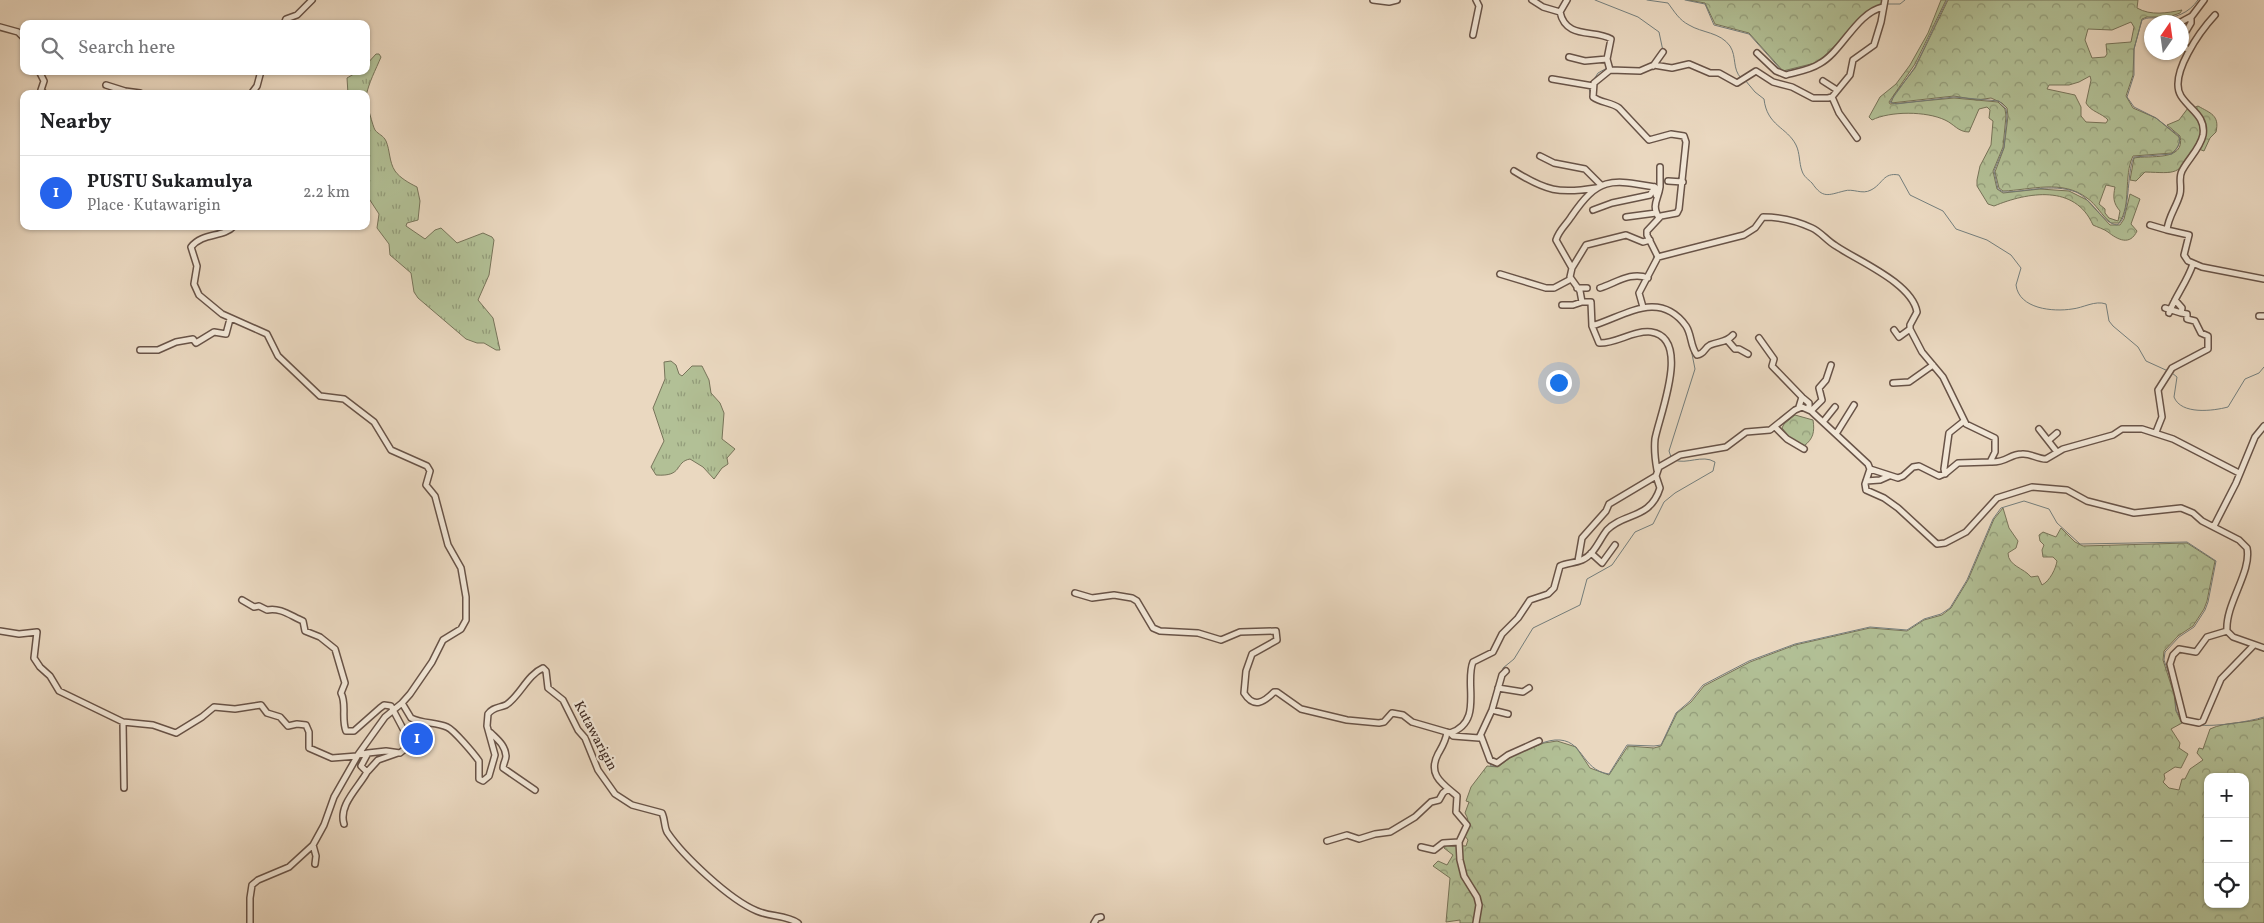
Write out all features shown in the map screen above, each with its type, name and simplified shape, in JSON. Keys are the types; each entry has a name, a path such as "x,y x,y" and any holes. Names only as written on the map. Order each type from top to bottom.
{"street":[{"path":"286,20 297,15 312,0"},
{"path":"1373,0 1389,2 1397,0"},
{"path":"1474,35 1479,6 1476,0"},
{"path":"1532,0 1543,7 1560,12 1566,24 1574,30 1585,34 1610,38 1609,66 1590,86"},
{"path":"1560,12 1567,0"},
{"path":"1832,97 1850,74 1853,60 1874,45 1885,0"},
{"path":"2189,26 2191,18 2204,0"},
{"path":"1757,53 1776,71 1786,75 1819,64 1875,9 1883,7"},
{"path":"2189,51 2203,28 2215,15"},
{"path":"0,27 20,34"},
{"path":"1653,66 1663,52"},
{"path":"1569,57 1640,71 1653,66 1672,68 1691,65 1704,71 1720,74 1736,83 1756,71 1773,82 1792,87 1813,98 1832,97"},
{"path":"2167,230 2180,196 2181,173 2196,152 2203,132 2201,120 2183,98 2178,86 2186,60"},
{"path":"41,75 44,81 41,90"},
{"path":"254,90 260,75"},
{"path":"1552,79 1590,86"},
{"path":"1822,81 1837,90"},
{"path":"106,85 122,90"},
{"path":"1590,86 1593,97 1599,102 1614,104 1647,139 1651,140 1671,134 1684,136 1686,142 1680,209 1677,213 1626,217"},
{"path":"1832,97 1839,113 1857,138"},
{"path":"1540,156 1554,163 1585,169 1599,186"},
{"path":"1656,196 1660,189 1660,167"},
{"path":"1514,171 1534,183 1558,191 1569,192 1623,181 1655,187"},
{"path":"1668,181 1681,182"},
{"path":"1572,268 1556,242 1556,237 1583,199 1599,186"},
{"path":"1655,187 1657,216 1647,231 1647,241 1658,257"},
{"path":"1593,210 1612,203 1650,195 1655,187"},
{"path":"1643,307 1639,293 1658,257 1744,236 1755,228 1763,218 1802,224 1814,229 1833,245 1862,260 1899,286 1913,302 1917,309 1917,315 1910,325 1910,330 1922,352 1943,377 1964,421 1969,427 1995,438 1995,452 1990,462"},
{"path":"2150,225 2189,235 2184,255 2193,264 2264,279"},
{"path":"223,230 206,235 191,247 197,266 194,282 197,292 230,319 267,334 278,356 320,396 341,398 363,412 374,422 389,448 399,455 422,462 429,469 430,474 426,485 435,496 448,545 461,568 466,597 466,620 461,629 444,640 426,672 402,704 380,722 357,756 334,797 324,825 313,844 289,867 254,883 250,898 250,923"},
{"path":"1582,302 1577,288 1571,279 1572,268 1583,249 1589,243 1604,242 1626,235 1647,241"},
{"path":"2156,432 2162,416 2158,390 2172,368 2208,349 2208,336 2201,333 2195,321 2187,319 2187,314 2168,310 2180,294 2183,283 2188,279 2193,264"},
{"path":"1500,274 1546,288 1554,288 1571,279"},
{"path":"1600,288 1627,277 1647,278"},
{"path":"1577,288 1588,288"},
{"path":"2175,300 2182,308 2181,313"},
{"path":"1476,923 1479,906 1477,897 1464,876 1460,860 1459,842 1467,825 1456,812 1457,796 1439,782 1434,770 1435,760 1448,732 1460,726 1470,710 1472,693 1470,682 1473,662 1493,652 1502,634 1518,618 1530,600 1548,594 1554,588 1560,566 1578,561 1591,553 1611,526 1636,516 1648,507 1660,488 1657,473 1656,439 1672,368 1668,347 1662,337 1651,332 1598,343 1592,326 1591,302 1562,305"},
{"path":"1592,326 1611,320 1626,312 1640,310 1643,307 1666,309 1676,315 1687,328 1692,346 1697,355 1704,352 1710,345 1728,341 1733,335"},
{"path":"140,350 155,351 183,340 193,339 196,343 214,332 226,334 230,319"},
{"path":"1894,330 1899,337 1910,330"},
{"path":"1760,338 1774,359 1772,366 1810,403 1810,410"},
{"path":"1728,341 1735,349 1748,354"},
{"path":"1810,410 1822,400 1820,387 1826,380 1831,365"},
{"path":"1893,383 1909,382 1933,365"},
{"path":"1578,561 1582,538 1606,511 1609,504 1657,473 1671,459 1726,446 1743,434 1775,427 1799,407 1803,398"},
{"path":"1836,434 1854,405"},
{"path":"1799,407 1810,410 1868,464 1870,469 1865,487 1869,492 1877,494 1898,508 1937,544 1944,543 1966,532 1997,498 2032,487 2067,490 2087,501 2134,513 2181,508 2193,513 2202,522 2214,526 2242,543 2248,551 2247,560 2228,618 2227,631 2233,637 2264,648"},
{"path":"1823,422 1835,407"},
{"path":"1945,474 1949,434 1964,421"},
{"path":"2214,526 2255,437 2264,426"},
{"path":"1775,427 1787,439 1804,449"},
{"path":"2039,429 2057,452"},
{"path":"1870,469 1889,476 1903,476 1913,467 1920,466 1936,476 1945,474 1958,463 2005,462 2020,454 2046,458 2057,452 2113,436 2122,429 2142,429 2156,432 2239,474"},
{"path":"2049,440 2057,433"},
{"path":"1866,481 1880,480 1889,476"},
{"path":"1591,553 1602,563 1614,545"},
{"path":"1075,593 1092,598 1114,595 1132,598 1137,601 1153,628 1160,631 1198,633 1220,640 1240,632 1276,632 1277,640 1252,654 1246,671 1244,692 1248,698 1256,703 1264,702 1274,692 1277,692 1301,709 1347,720 1379,723 1384,722 1392,713 1398,713 1412,722 1448,732 1453,736 1478,738"},
{"path":"242,600 254,607 259,606 267,610 275,608 286,612 291,617 303,621 306,632 320,637 334,647 345,683 341,693 344,701 343,721 346,731 350,732 360,727 384,705 391,706 394,710 410,740 409,746 398,753 378,760 368,771 345,808 342,816 344,824"},
{"path":"0,631 19,634 36,632 34,658 50,676 59,691 123,722 153,725 176,733 214,707 235,710 257,704 264,706 267,713 280,717 288,726 306,725 309,732 308,747 332,758 386,751 398,753"},
{"path":"2227,631 2208,638 2196,652 2179,649 2173,655 2170,664 2184,720 2199,724 2203,721 2221,679 2254,645"},
{"name":"Kutawarigin","path":"488,731 487,721 490,711 505,705 539,670 544,669 548,688 563,700 578,730 585,738 598,770 614,794 632,805 662,813 668,833 699,868 722,890 755,910 788,917 798,923"},
{"path":"1478,738 1492,710 1502,675 1506,671"},
{"path":"1498,688 1523,692 1529,688"},
{"path":"402,704 412,718 432,725 444,726 452,730 479,761 478,776 481,780 489,776 495,755 488,731"},
{"path":"1492,710 1508,714"},
{"path":"123,722 124,788"},
{"path":"488,731 499,739 502,745 506,758 503,768 535,790"},
{"path":"1478,738 1490,760 1494,763 1500,762 1511,753 1539,742"},
{"path":"368,753 361,766 368,771"},
{"path":"1327,840 1332,841 1347,835 1359,839 1390,832 1415,818 1431,802 1439,800 1448,789"},
{"path":"1421,847 1434,850 1443,843 1459,842"},
{"path":"313,844 316,856 315,864"},
{"path":"1094,923 1096,918 1101,917"}],"green space":[{"path":"1688,0 1883,0 1883,3 1866,13 1819,62 1783,71 1749,33 1715,24 1705,3"},
{"path":"1941,0 1946,0 1915,64 1889,102 1890,104 1954,98 1998,102 2005,109 2006,116 2003,147 1993,171 1997,189 2003,193 2040,189 2069,191 2087,200 2110,225 2120,225 2124,219 2130,194 2140,199 2131,224 2137,231 2131,239 2120,239 2093,225 2085,212 2075,203 2063,197 2036,195 2021,197 1994,206 1988,204 1977,186 1980,166 1991,145 1993,121 1989,118 1990,110 1987,107 1979,109 1969,132 1959,129 1945,120 1928,115 1908,113 1888,115 1872,120 1869,117 1880,97 1896,84 1910,65 1928,33"},
{"path":"1948,0 2138,0 2137,8 2142,11 2165,13 2182,10 2174,15 2144,15 2142,19 2134,49 2133,75 2126,96 2133,108 2156,118 2179,137 2179,144 2172,153 2133,156 2128,173 2127,199 2123,216 2119,223 2111,223 2090,201 2077,192 2067,189 2046,187 2003,191 1999,188 1995,172 2004,148 2008,116 2007,108 2002,103 1991,98 1977,100 1954,96 1891,103 1894,95 1915,68","holes":["2131,22 2134,27 2131,42 2106,44 2107,54 2105,57 2092,58 2085,40 2088,29 2112,30","2090,76 2091,80 2086,103 2108,120 2106,123 2086,122 2081,116 2081,107 2075,95 2047,89 2049,85 2069,85","2106,185 2115,187 2114,200 2120,211 2118,221 2109,218 2105,213 2105,209 2099,204"]},
{"path":"376,54 379,54 381,57 368,90 348,90 347,78 352,75 370,75 370,61"},
{"path":"2198,106 2213,115 2217,122 2216,132 2210,138 2204,151 2196,148 2185,164 2175,171 2164,173 2145,172 2136,181 2130,180 2134,158 2165,156 2177,150 2180,144 2180,136 2167,125 2179,120 2188,108 2191,109"},
{"path":"370,115 376,132 384,137 386,141 395,171 402,178 417,187 420,201 418,220 407,223 406,226 425,239 435,230 441,228 457,243 483,233 494,240 489,275 478,300 493,318 500,350 496,350 484,343 477,343 466,339 418,298 414,292 411,273 390,255 389,244 377,228 379,214 370,200"},
{"path":"671,361 676,365 679,374 682,376 692,366 702,366 709,380 711,393 720,403 724,413 722,439 735,449 727,458 728,464 722,468 714,479 703,467 690,459 682,463 671,474 656,475 651,467 664,441 653,408 665,379 664,362"},
{"path":"1795,415 1813,420 1813,435 1804,446 1791,439 1782,428"},
{"path":"2003,508 2009,528 2018,541 2016,548 2008,553 2011,561 2031,577 2038,576 2042,585 2048,581 2057,561 2053,557 2043,557 2042,550 2044,545 2040,541 2039,535 2043,532 2056,537 2061,528 2075,542 2083,546 2187,543 2215,561 2204,609 2193,626 2178,636 2164,651 2163,660 2174,694 2176,711 2182,723 2171,729 2180,743 2179,748 2188,754 2181,768 2175,767 2164,774 2165,779 2163,782 2169,788 2179,790 2182,779 2185,779 2190,769 2203,760 2197,753 2199,748 2203,749 2210,729 2216,726 2264,718 2264,923 1460,923 1460,920 1446,922 1450,878 1433,866 1438,861 1447,865 1453,855 1444,848 1446,845 1466,846 1468,840 1465,836 1468,822 1465,813 1469,802 1466,801 1471,787 1487,766 1498,767 1515,754 1544,743 1557,741 1576,747 1590,768 1609,775 1628,746 1654,748 1661,746 1677,713 1691,702 1704,686 1750,662 1795,645 1870,628 1907,631 1924,620 1942,615 1951,608 1968,580 1994,519"}],"waterway":[{"path":"1595,0 1638,17 1659,32 1663,51"},
{"path":"1647,0 1668,3 1685,23 1726,41 1732,50 1736,71 1741,78"},
{"path":"1685,0 1705,4 1714,25 1749,34 1783,72 1815,64"},
{"path":"1888,4 1900,4 1905,0"},
{"path":"1947,0 1915,67 1890,102 1896,104 1954,97 1999,101 2006,109 2007,116 2004,147 1994,171 1998,189 2003,192 2067,189 2082,195 2102,216 2117,225 2124,214 2134,157 2172,154 2179,144 2179,136 2156,118 2134,107 2127,97 2134,75 2134,49 2142,20 2176,16 2186,12 2198,0"},
{"path":"1830,52 1847,33"},
{"path":"1611,67 1627,68"},
{"path":"1591,84 1598,73 1607,68"},
{"path":"1745,80 1764,99 1766,108 1773,121 1788,134 1796,145 1803,173 1819,192 1834,194 1847,190 1868,191 1875,188 1886,177 1899,175 1910,195 1943,211 1956,229 1987,240 2011,255 2021,268 2016,285 2018,293 2023,299 2038,307 2056,310 2098,303 2106,304 2109,321 2113,326 2138,347 2146,361 2168,371"},
{"path":"1589,87 1591,99 1606,105"},
{"path":"1620,113 1644,139"},
{"path":"1653,261 1654,253"},
{"path":"1671,457 1669,451 1695,369 1691,349"},
{"path":"2172,373 2177,377 2174,397 2178,403 2190,409 2214,410 2228,407 2245,379 2259,373 2264,367"},
{"path":"1502,673 1503,668 1514,659 1533,628 1580,605 1587,579 1612,565 1635,532 1653,524 1664,502 1675,493 1713,471 1715,462 1705,459 1674,460"},
{"path":"1517,753 1550,741 1564,741 1572,744 1592,767 1609,774 1627,745 1661,745 1676,713 1690,701 1703,685 1749,661 1795,644 1870,627 1907,630 1924,619 1941,614 1950,608 1967,580 1993,519 2001,508 2024,501 2049,509 2057,523 2080,544 2187,542 2216,561 2205,610 2194,627 2179,637 2165,652 2164,660 2173,686"},
{"path":"2175,694 2176,710 2181,719"},
{"path":"2198,725 2231,724 2264,717"},
{"path":"1480,740 1491,766 1498,766 1506,760"}],"place":[{"name":"PUSTU Sukamulya","path":"417,739"}]}
